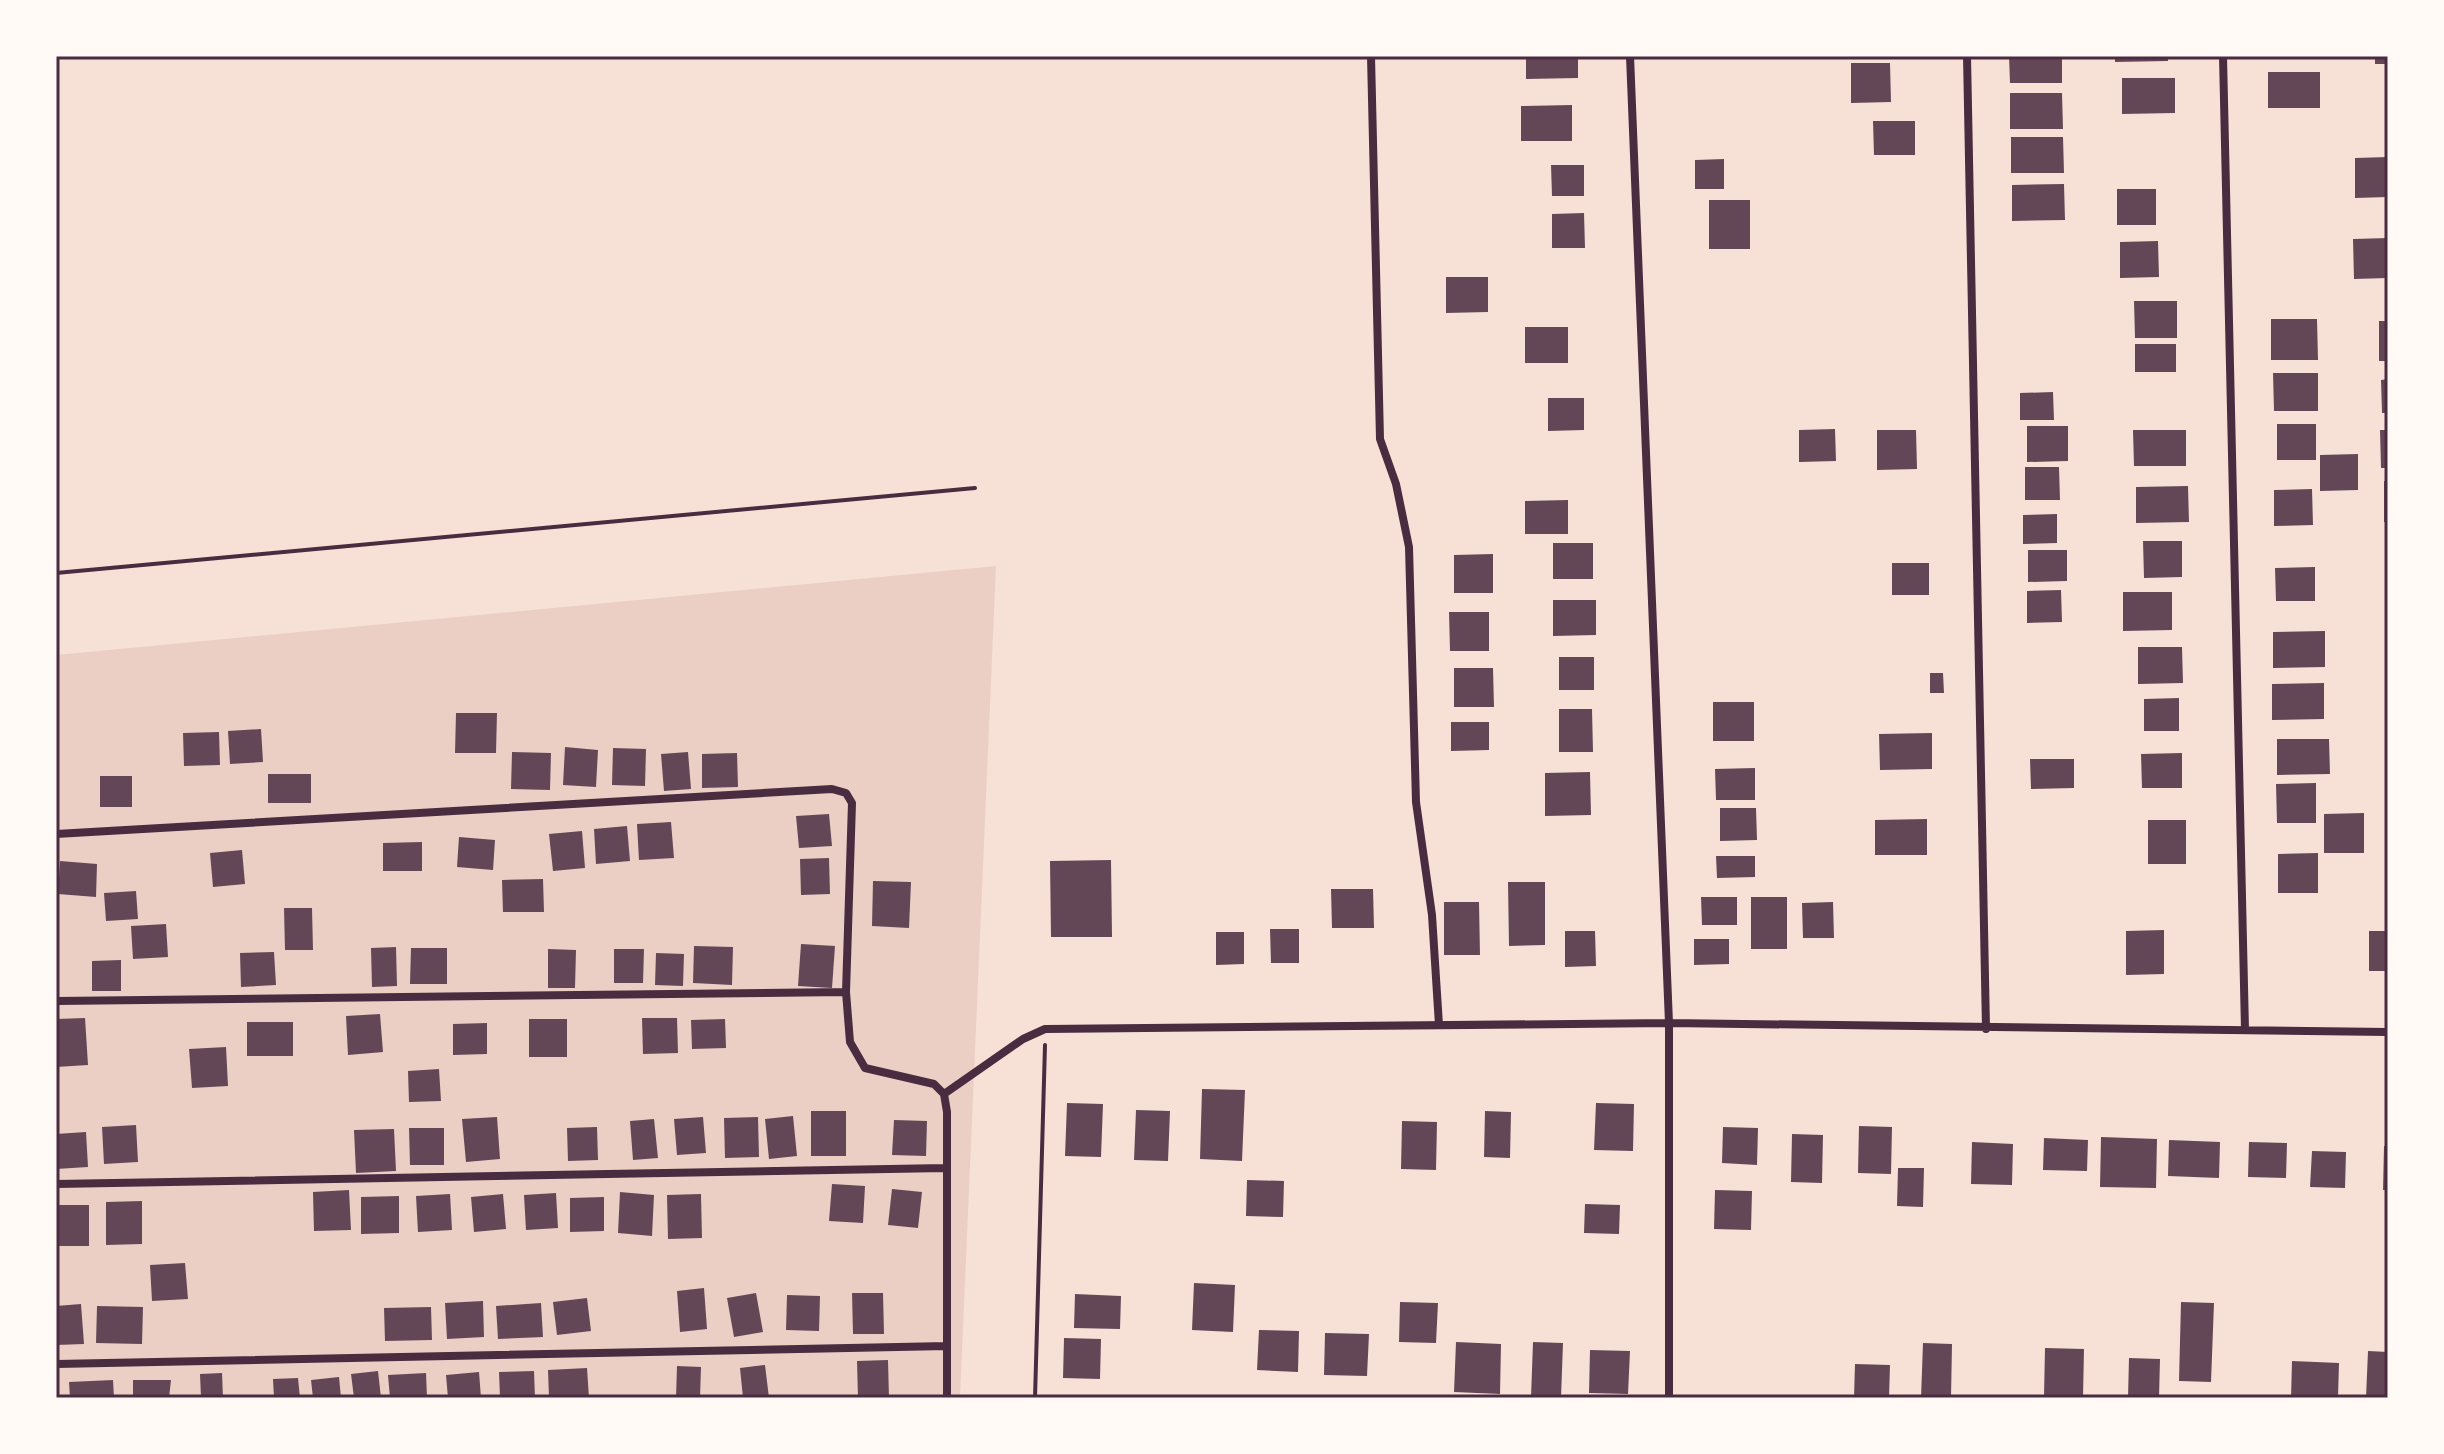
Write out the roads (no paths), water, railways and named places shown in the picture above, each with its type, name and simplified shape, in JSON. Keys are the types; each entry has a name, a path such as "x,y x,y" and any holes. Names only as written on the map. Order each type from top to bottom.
{"street":[{"path":"1371,56 1380,439 1396,484 1409,547 1416,802 1432,915 1439,1025"},
{"path":"1630,56 1669,1023 1669,1398"},
{"path":"1967,56 1986,1029"},
{"path":"2223,56 2245,1030"},
{"path":"56,834 99,829 832,789 846,793 852,803 846,992 850,1042 865,1068 934,1084 944,1094 947,1112 947,1398"},
{"path":"56,1001 846,992"},
{"path":"944,1094 1023,1039 1045,1029 1669,1023 2388,1032"},
{"path":"56,1184 945,1168"},
{"path":"56,1364 947,1346"}]}
